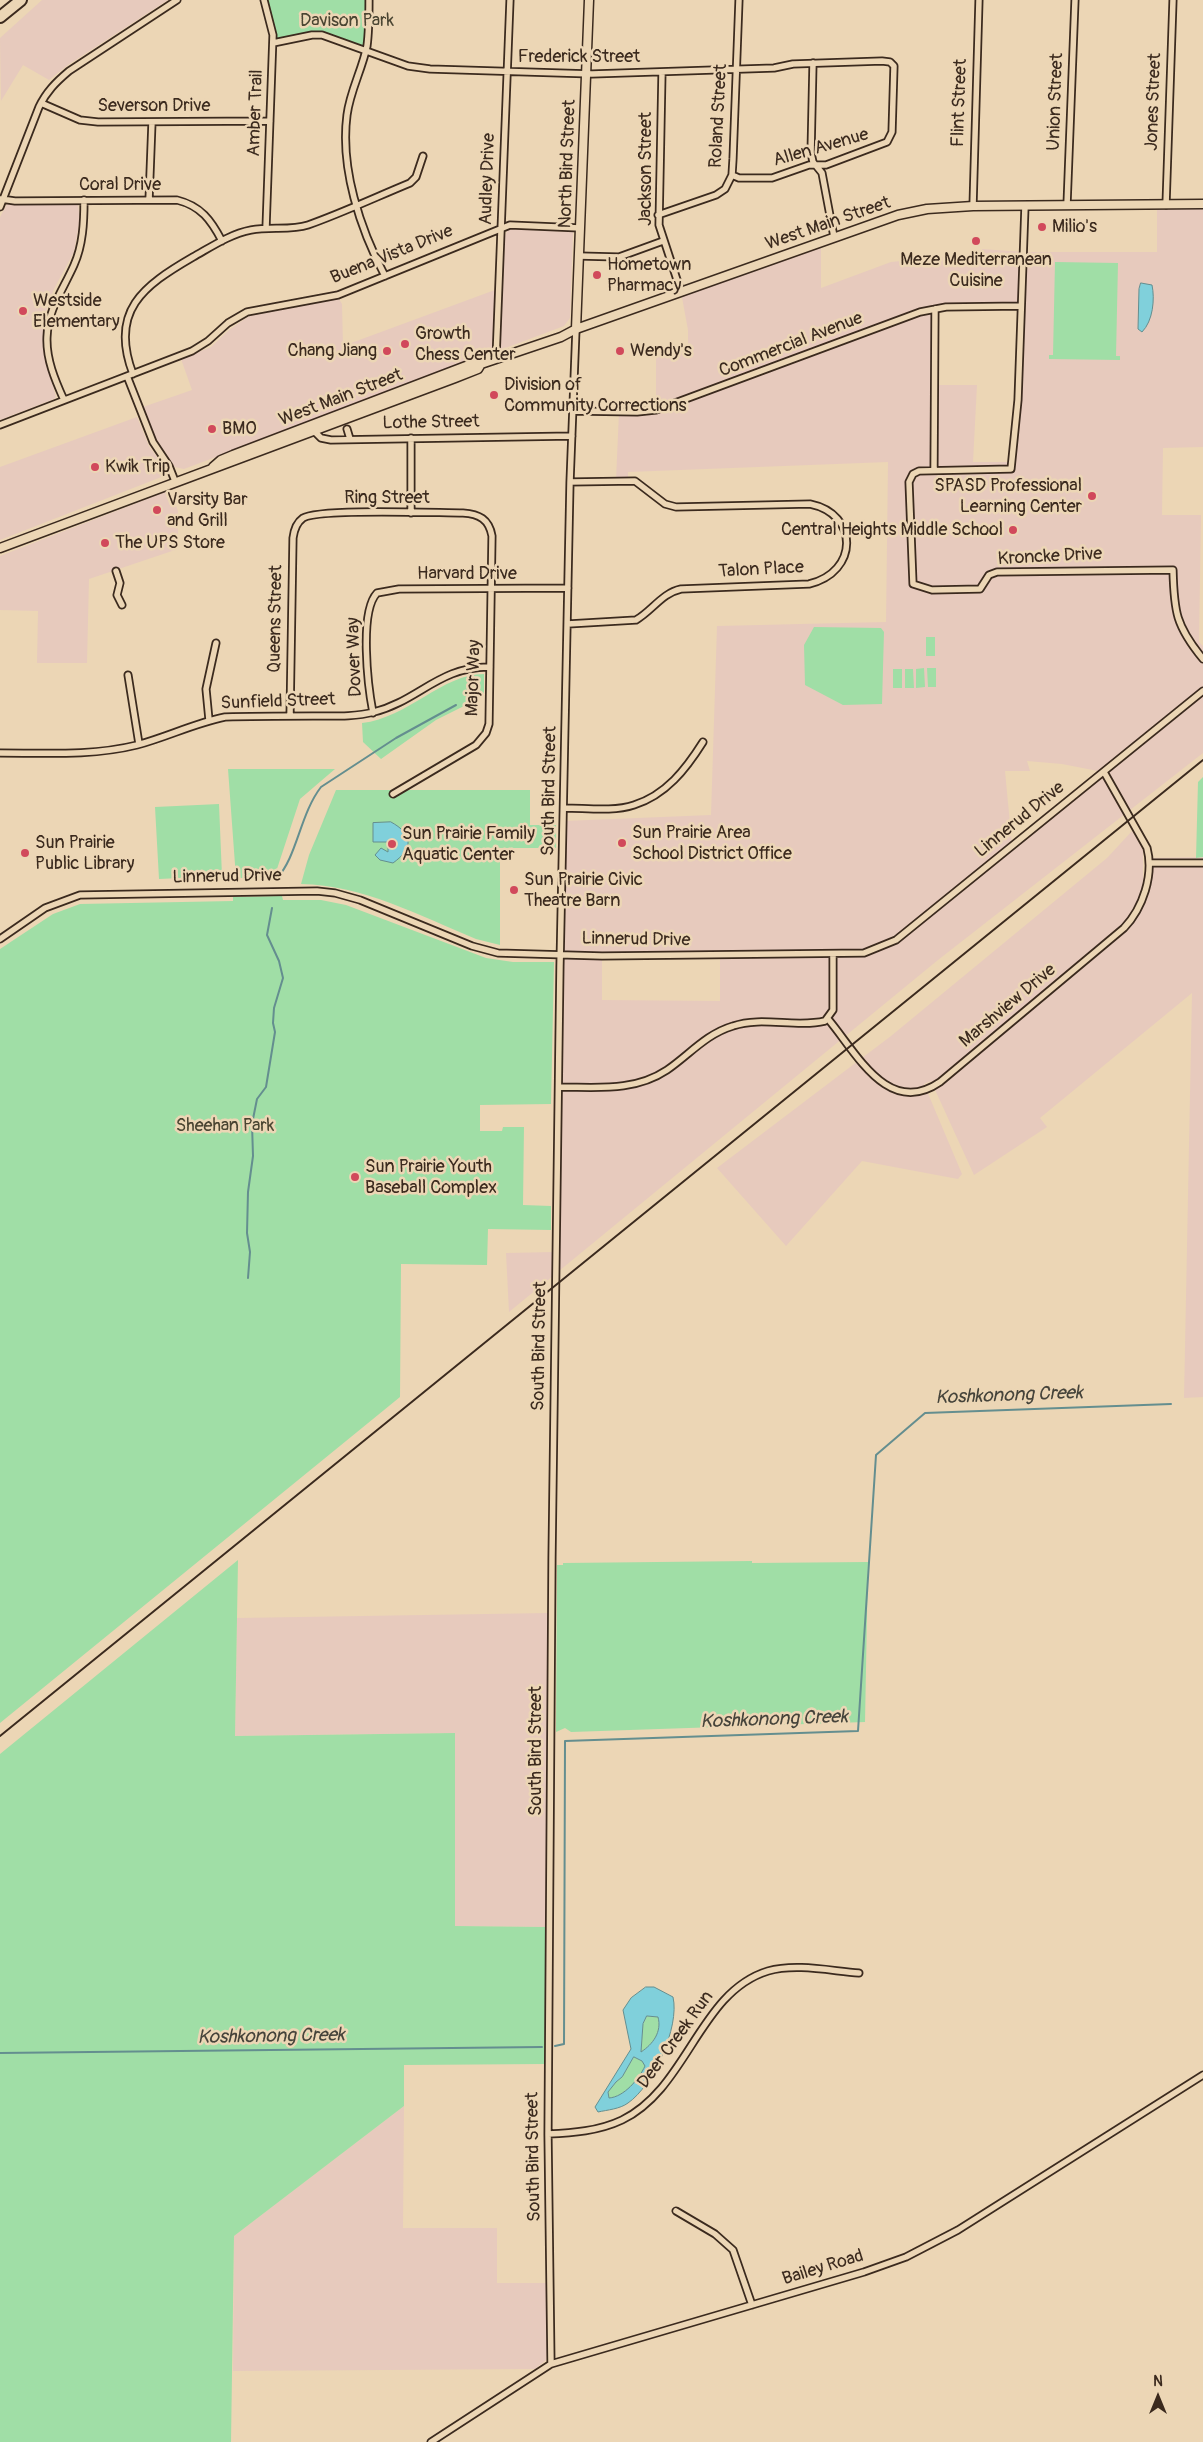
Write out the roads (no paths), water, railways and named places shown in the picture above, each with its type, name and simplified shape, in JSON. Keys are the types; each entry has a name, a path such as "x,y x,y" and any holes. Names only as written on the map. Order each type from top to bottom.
{"highway":[{"path":"0,9 8,0"},
{"path":"0,16 21,0"}],"main road":[{"name":"North Bird Street","path":"576,329 589,0"},
{"name":"West Main Street","path":"214,467 221,460 270,440 474,363 481,364 561,337 576,329 903,214 927,209 972,206 1203,204"},
{"name":"West Main Street","path":"0,548 175,481 314,432 478,369 481,364"}],"street":[{"path":"0,207 1,199 41,104 54,84 69,71 177,0"},
{"name":"Amber Trail","path":"264,0 269,14 273,43 266,228"},
{"path":"369,0 366,49 352,88 345,132 347,166 356,205 385,276"},
{"name":"Audley Drive","path":"496,359 510,0"},
{"name":"Roland Street","path":"658,215 716,195 725,189 732,175 739,0"},
{"name":"Flint Street","path":"972,206 979,0"},
{"name":"Union Street","path":"1066,205 1074,0"},
{"name":"Jones Street","path":"1166,205 1173,0"},
{"name":"Frederick Street","path":"273,43 312,35 322,35 417,68 507,72 586,74 736,70 813,64 891,63 894,66 894,88 892,132 888,140"},
{"path":"813,64 812,154 814,162 822,173 834,237"},
{"name":"Jackson Street","path":"662,72 658,215 663,241 681,292"},
{"name":"Severson Drive","path":"41,104 87,121 270,120"},
{"path":"149,200 152,122"},
{"name":"Allen Avenue","path":"732,175 739,178 766,179 810,164 826,165 880,146 888,140"},
{"path":"175,481 169,466 153,442 130,375 125,342 130,313 137,299 158,277 222,241 250,230 306,226 410,183 416,177 423,156"},
{"name":"Coral Drive","path":"1,199 177,200 189,203 200,210 210,220 222,241"},
{"path":"64,400 51,368 48,352 48,322 57,295 74,265 81,243 84,200"},
{"name":"Kroncke Drive","path":"1025,206 1016,435 1011,469 934,470 919,471 912,474 909,482 912,580 914,585 934,590 980,590 989,575 998,572 1173,570 1173,600 1178,622 1186,637 1203,659"},
{"name":"Buena Vista Drive","path":"0,425 192,351 208,341 228,323 247,312 338,295 500,228 518,225 580,228"},
{"path":"579,256 619,257 663,241"},
{"name":"Commercial Avenue","path":"572,411 637,412 662,408 909,316 935,309 1021,306"},
{"path":"934,470 935,309"},
{"name":"South Bird Street","path":"551,2364 548,2134 552,1528 570,482 576,329"},
{"path":"347,429 350,439"},
{"name":"Lothe Street","path":"314,432 323,439 572,436"},
{"path":"411,438 411,513"},
{"name":"Talon Place","path":"568,624 636,620 645,615 673,590 809,584 822,580 839,568 845,556 847,544 842,526 837,518 820,506 810,504 676,508 665,504 635,481 570,482"},
{"name":"Ring Street","path":"297,524 304,517 319,514 470,513 480,517"},
{"name":"Major Way","path":"393,794 482,739 489,724 492,536 489,525 480,517"},
{"name":"Queens Street","path":"290,716 293,538 297,524"},
{"path":"116,571 120,583 117,595 122,606"},
{"name":"Harvard Drive","path":"371,601 377,593 384,590 568,588"},
{"name":"Dover Way","path":"371,601 368,610 367,676 373,712"},
{"path":"209,720 206,689 216,643"},
{"name":"Sunfield Street","path":"0,754 98,751 139,744 209,720 225,717 351,715 373,712 388,708 449,674 464,668 490,667"},
{"path":"128,675 139,744"},
{"name":"Linnerud Drive","path":"0,938 45,908 60,900 80,895 317,891 360,900 485,950 517,954 561,953 602,956 833,955 869,952 896,940 1203,691"},
{"path":"564,808 618,808 632,806 649,799 685,770 703,742"},
{"path":"1104,772 1147,848 1150,864 1203,863"},
{"name":"Marshview Drive","path":"828,1019 872,1074 884,1085 905,1092 928,1089 940,1082 1124,928 1140,906 1150,864"},
{"path":"559,1087 616,1088 643,1082 668,1069 708,1037 738,1024 820,1022 828,1019 833,1010 833,955"},
{"name":"Deer Creek Run","path":"548,2134 602,2128 620,2121 639,2110 659,2093 719,2005 734,1989 749,1980 777,1969 859,1973"},
{"name":"Bailey Road","path":"432,2442 551,2364 886,2265 939,2241 1203,2075"},
{"path":"676,2211 715,2234 733,2250 752,2305"}],"water":[{"path":"1141,283 1152,285 1153,297 1151,316 1142,332 1138,329 1139,289"},
{"path":"391,822 404,831 408,841 405,852 393,863 380,860 375,855 381,848 388,852 388,842 373,842 373,823"},
{"path":"646,1987 654,1987 673,1997 674,2009 668,2039 655,2070 637,2095 621,2107 598,2112 595,2107 631,2049 623,2010 631,1998","holes":["647,2016 658,2017 659,2028 656,2037 641,2052 643,2024","634,2057 642,2061 645,2066 642,2071 635,2082 625,2091 609,2098 608,2092 622,2077"]}],"waterway":[{"path":"277,878 289,859 308,810 321,787 396,738 456,705"},
{"path":"248,1278 250,1252 247,1233 248,1192 253,1156 252,1124 257,1099 266,1087 275,1032 273,1023 274,1008 283,978 279,961 267,935 272,908"},
{"name":"Koshkonong Creek","path":"555,2046 564,2044 565,1741 858,1731 876,1455 925,1413 1171,1404"},
{"name":"Koshkonong Creek","path":"0,2053 542,2047"}],"railway":[{"path":"0,1736 1203,760"}],"place":[{"name":"Milio's","path":"1042,227"},
{"name":"Meze Mediterranean Cuisine","path":"976,241"},
{"name":"Hometown Pharmacy","path":"597,275"},
{"name":"Westside Elementary","path":"23,311"},
{"name":"Growth Chess Center","path":"405,344"},
{"name":"Chang Jiang","path":"387,351"},
{"name":"Wendy's","path":"620,351"},
{"name":"Division of Community Corrections","path":"494,395"},
{"name":"BMO","path":"212,429"},
{"name":"Kwik Trip","path":"95,467"},
{"name":"SPASD Professional Learning Center","path":"1092,496"},
{"name":"Varsity Bar and Grill","path":"157,510"},
{"name":"Central Heights Middle School","path":"1013,530"},
{"name":"The UPS Store","path":"105,543"},
{"name":"Sun Prairie Area School District Office","path":"622,843"},
{"name":"Sun Prairie Family Aquatic Center","path":"392,844"},
{"name":"Sun Prairie Public Library","path":"25,853"},
{"name":"Sun Prairie Civic Theatre Barn","path":"514,890"},
{"name":"Sun Prairie Youth Baseball Complex","path":"355,1177"}],"park label":[{"name":"Davison Park","path":"347,21"},
{"name":"Sheehan Park","path":"225,1126"}]}
